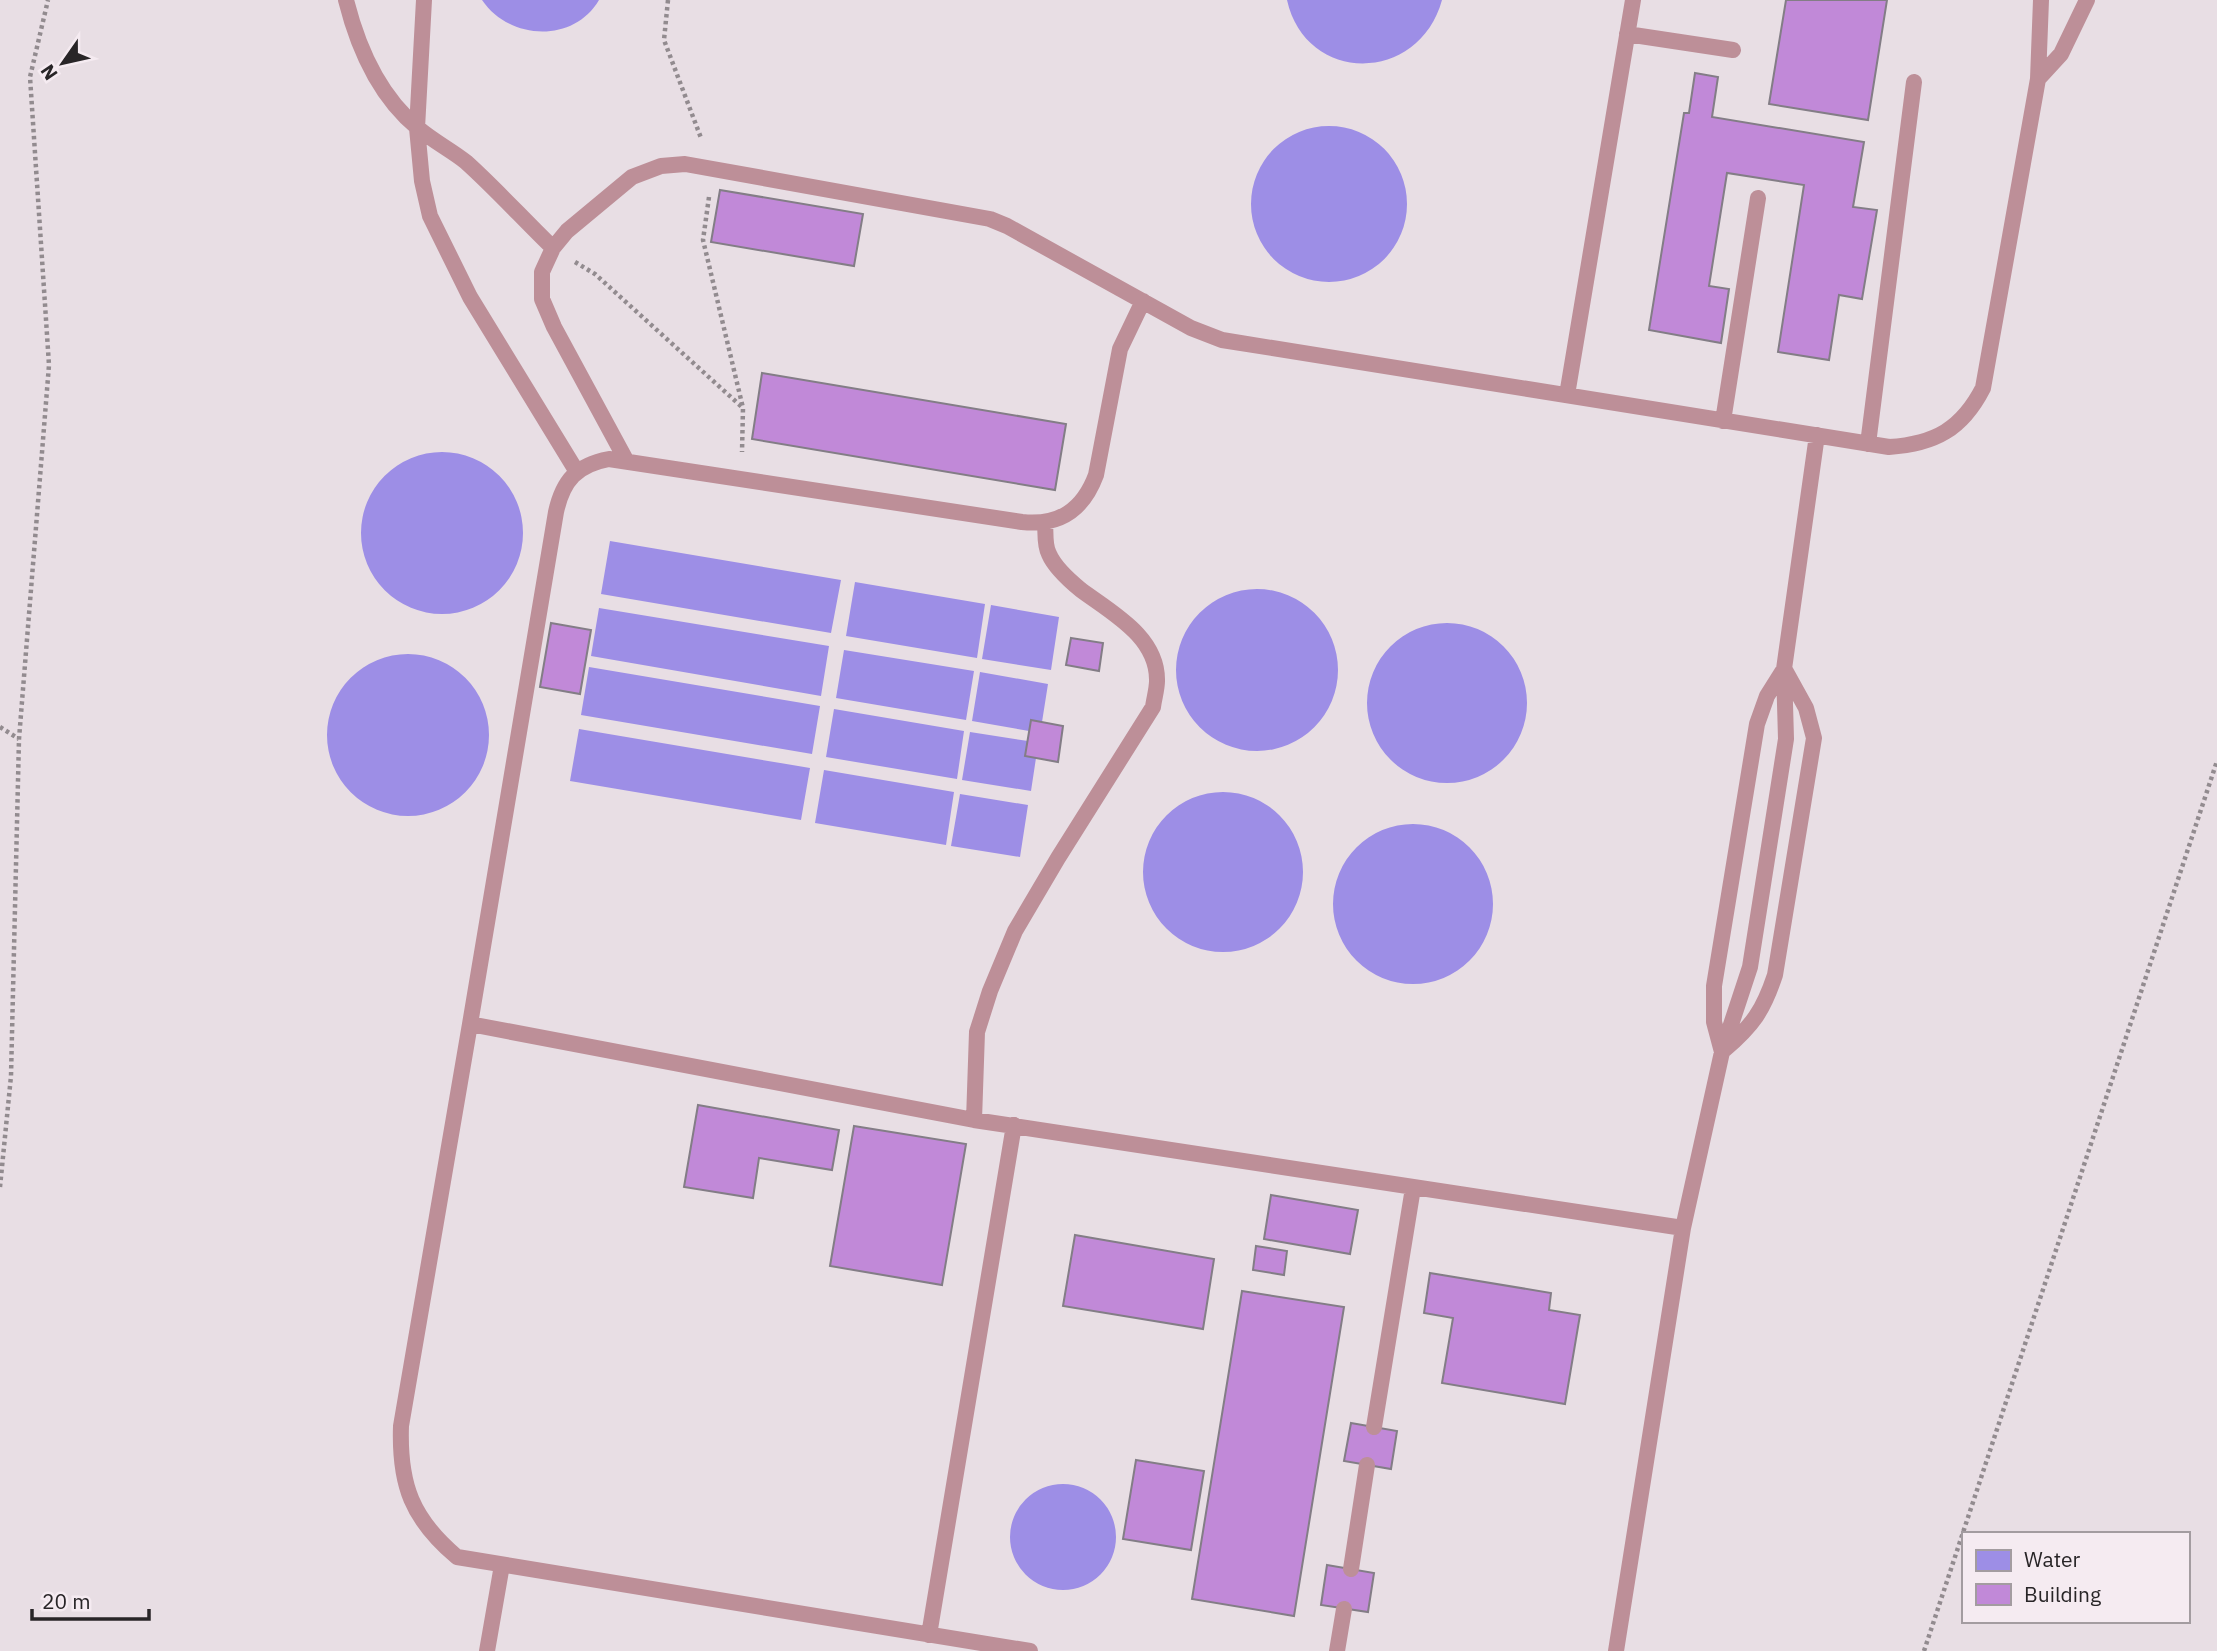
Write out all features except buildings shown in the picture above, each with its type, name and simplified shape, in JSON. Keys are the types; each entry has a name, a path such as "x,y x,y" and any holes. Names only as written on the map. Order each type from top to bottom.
{"lane":[{"path":"346,0 366,59 391,101 417,128 465,162 554,248"},
{"path":"424,0 417,128 422,181 430,216 470,297 577,472"},
{"path":"1567,395 1633,0"},
{"path":"626,460 554,327 542,299 542,272 554,248 567,232 632,177 661,166 685,164 990,219 1191,328 1222,340 1889,447 1930,441 1962,420 1983,388 2038,79 2041,0"},
{"path":"2038,79 2062,54 2087,0"},
{"path":"1628,34 1733,50"},
{"path":"1868,443 1914,82"},
{"path":"1723,421 1758,198"},
{"path":"1030,1651 984,1647 929,1634 457,1557 427,1528 416,1510 405,1483 400,1455 401,1426 556,512 559,496 567,483 592,462 626,460 1008,520 1045,522 1069,513 1091,490 1120,349 1143,301"},
{"path":"1616,1651 1684,1228 1722,1052 1750,967 1786,739 1784,669 1817,435"},
{"path":"974,1119 977,1032 990,991 1015,931 1153,707 1157,680 1149,649 1137,632 1073,583 1053,561 1046,544 1045,522"},
{"path":"1722,1052 1741,1035 1766,1002 1775,975 1814,738 1806,708 1784,669"},
{"path":"1722,1052 1714,1023 1714,986 1757,724 1767,696 1784,669"},
{"path":"470,1024 974,1119 1684,1228"},
{"path":"929,1634 1014,1125"},
{"path":"1374,1427 1413,1188"},
{"path":"1351,1569 1367,1465"},
{"path":"487,1651 502,1565"},
{"path":"1337,1651 1344,1609"}],"path":[{"path":"0,1187 11,1076 19,739 50,365 30,77 48,0"},
{"path":"668,0 664,40 713,169 703,240 743,408 741,478"},
{"path":"554,248 594,274 743,408"},
{"path":"0,727 19,739"},
{"path":"1963,1532 2217,761"},
{"path":"1924,1651 1962,1536"}],"water":[{"path":"482,0 599,0 588,14 574,24 541,32 508,23"},
{"path":"1287,0 1442,0 1430,28 1411,47 1388,59 1363,63 1338,60 1316,48 1298,28"},
{"path":"1329,126 1359,132 1384,149 1401,174 1407,204 1401,234 1384,259 1359,276 1329,282 1299,276 1274,259 1257,234 1251,204 1257,174 1274,149 1299,132"},
{"path":"442,452 473,458 499,476 517,502 523,533 517,564 499,590 473,608 442,614 411,608 385,590 367,564 361,533 367,502 385,476 411,458"},
{"path":"610,541 841,580 831,633 601,594"},
{"path":"855,582 985,604 977,658 846,636"},
{"path":"1257,589 1288,596 1314,613 1331,639 1338,670 1331,701 1314,727 1288,744 1257,751 1226,744 1200,727 1183,701 1176,670 1183,639 1200,613 1226,596"},
{"path":"991,605 1059,617 1051,670 982,659"},
{"path":"599,608 829,646 821,696 591,656"},
{"path":"1447,623 1478,629 1504,646 1521,672 1527,703 1521,734 1504,760 1478,777 1447,783 1416,777 1390,760 1373,734 1367,703 1373,672 1390,646 1416,629"},
{"path":"844,650 974,671 966,720 836,698"},
{"path":"408,654 439,661 465,678 482,704 489,735 482,766 465,792 439,809 408,816 377,809 351,792 334,766 327,735 334,704 351,678 377,661"},
{"path":"589,667 820,706 812,754 581,715"},
{"path":"980,672 1048,684 1042,722 1031,721 1029,731 972,721"},
{"path":"834,709 964,731 957,779 826,757"},
{"path":"579,729 810,768 801,820 570,781"},
{"path":"970,732 1028,741 1025,756 1036,758 1031,791 962,780"},
{"path":"824,770 954,792 946,845 815,823"},
{"path":"1223,792 1254,798 1280,815 1297,841 1303,872 1297,903 1280,929 1254,946 1223,952 1192,946 1166,929 1149,903 1143,872 1149,841 1166,815 1192,798"},
{"path":"960,794 1028,805 1020,857 951,846"},
{"path":"1413,824 1444,830 1470,847 1487,873 1493,904 1487,935 1470,961 1444,978 1413,984 1382,978 1356,961 1339,935 1333,904 1339,873 1356,847 1382,830"},
{"path":"1063,1484 1083,1488 1101,1499 1112,1517 1116,1537 1112,1557 1101,1575 1083,1586 1063,1590 1043,1586 1025,1575 1014,1557 1010,1537 1014,1517 1025,1499 1043,1488"}]}
